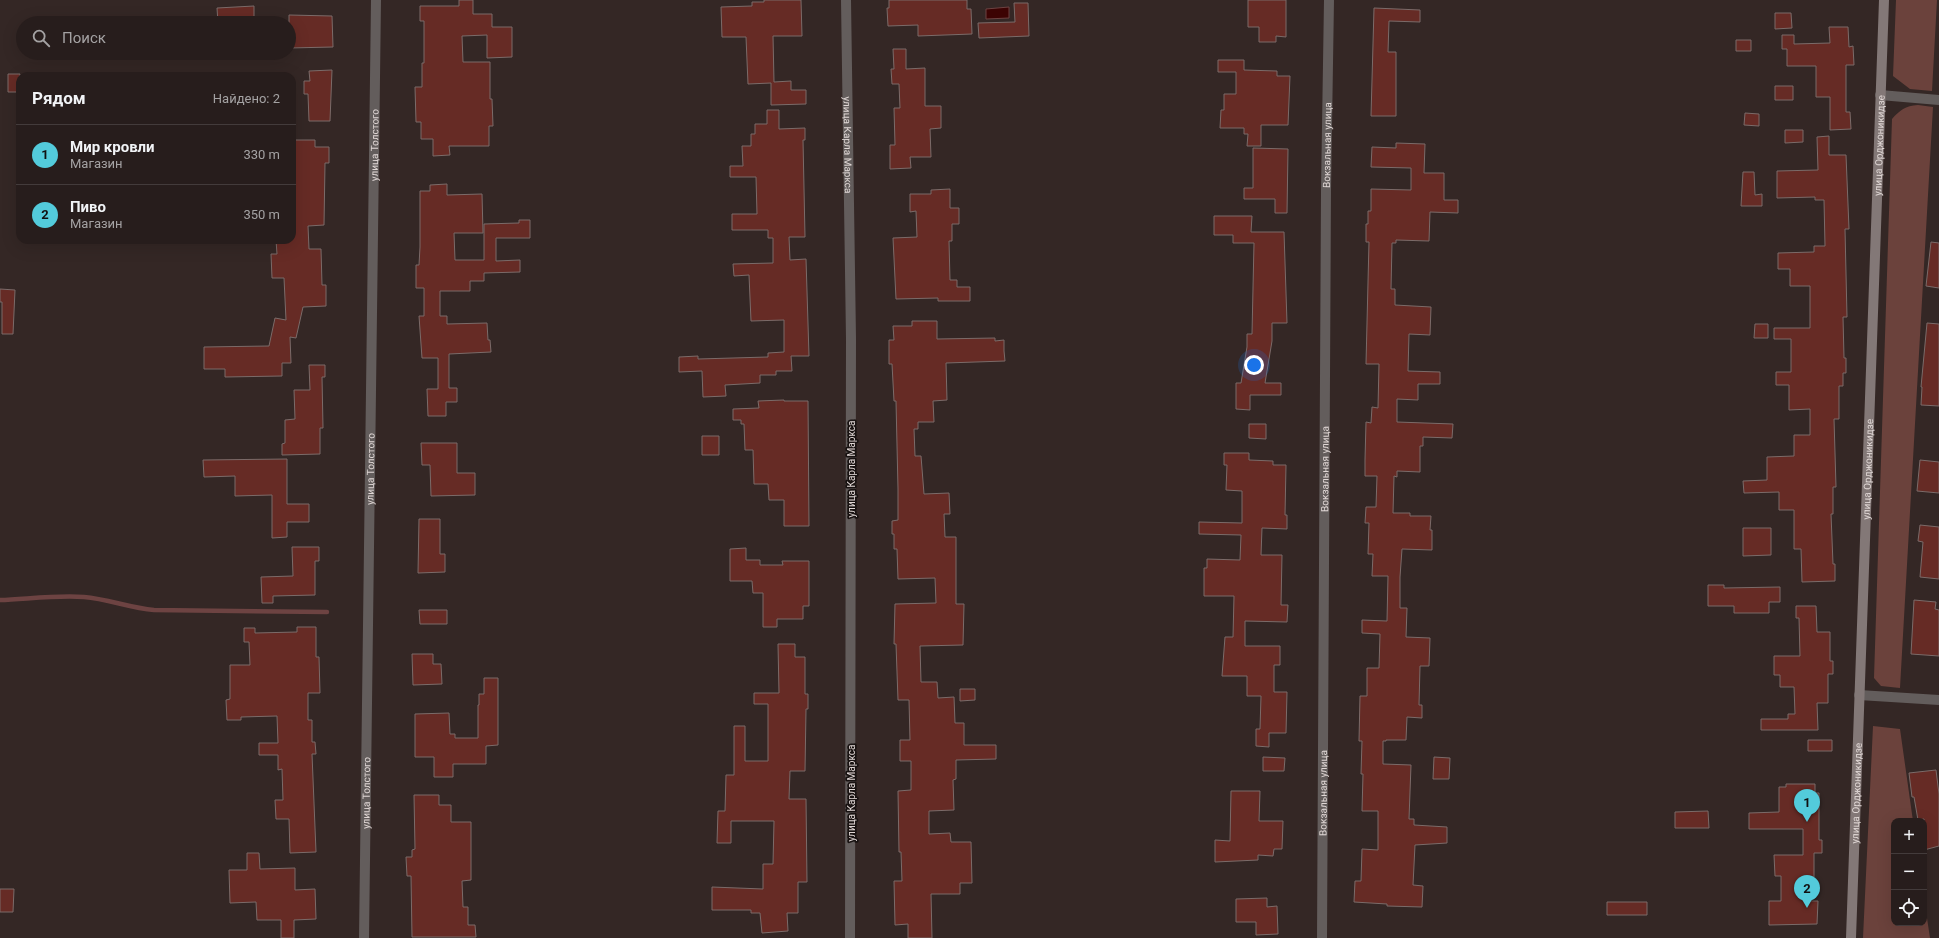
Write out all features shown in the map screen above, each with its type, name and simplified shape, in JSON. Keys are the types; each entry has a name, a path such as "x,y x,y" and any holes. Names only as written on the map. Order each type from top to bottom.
{"main road":[{"name":"улица Орджоникидзе","path":"1851,938 1884,0"}],"street":[{"name":"улица Толстого","path":"364,938 375,0"},
{"name":"улица Карла Маркса","path":"846,0 851,339 850,938"},
{"name":"Вокзальная улица","path":"1322,938 1326,190 1329,0"},
{"path":"1880,95 1939,100"},
{"path":"1859,695 1939,700"}],"shaded area":[{"path":"1896,0 1937,0 1932,91 1910,89 1893,76"},
{"path":"1009,7 1009,18 986,19 986,9"},
{"path":"1918,105 1933,107 1900,688 1881,686 1874,678 1892,119 1903,109"},
{"path":"1873,726 1900,729 1913,818 1891,818 1891,926 1927,926 1927,918 1930,938 1863,938"}],"building":[{"path":"459,0 473,0 473,14 492,14 492,27 512,27 512,57 487,58 487,35 462,36 463,62 490,62 490,99 492,99 493,126 489,126 489,146 449,146 450,155 433,156 433,139 421,139 421,122 416,122 415,87 422,87 422,63 424,63 424,21 420,21 420,6 459,6"},
{"path":"764,0 801,0 802,36 773,36 774,82 791,81 791,90 806,90 806,104 771,105 771,83 748,84 746,37 722,37 721,7 752,6 752,2 764,2"},
{"path":"889,0 967,0 967,9 971,9 972,34 918,36 918,25 888,26 887,8 889,8"},
{"path":"1248,0 1286,0 1286,37 1276,36 1276,42 1259,42 1259,27 1248,27"},
{"path":"1014,3 1028,3 1029,36 979,38 978,23 1015,22"},
{"path":"254,6 254,16 218,16 217,8"},
{"path":"1374,8 1420,10 1420,22 1389,21 1388,52 1396,52 1396,116 1371,116"},
{"path":"1775,13 1791,13 1792,28 1775,29"},
{"path":"289,15 332,16 333,47 296,48 296,16"},
{"path":"1829,27 1848,27 1849,47 1853,46 1854,65 1846,65 1846,112 1850,112 1851,129 1830,130 1830,97 1816,97 1816,66 1787,66 1787,49 1782,49 1782,35 1794,35 1794,44 1830,43"},
{"path":"1736,40 1751,40 1751,51 1736,51"},
{"path":"893,49 906,49 906,69 925,68 925,106 941,106 941,128 930,129 931,157 910,157 911,168 890,169 890,145 895,145 894,108 900,108 899,84 892,84 891,69 894,69"},
{"path":"1218,60 1244,60 1244,70 1277,71 1277,76 1290,76 1288,125 1261,125 1261,146 1247,146 1248,134 1244,134 1244,128 1220,128 1221,110 1224,110 1224,94 1236,94 1236,72 1218,72"},
{"path":"332,70 330,121 309,121 308,94 304,94 304,81 310,81 309,71"},
{"path":"8,74 16,74 16,92 8,92"},
{"path":"1775,86 1793,86 1793,100 1775,100"},
{"path":"767,110 779,110 779,129 805,128 805,140 803,140 805,237 789,237 790,260 806,259 809,356 791,356 792,371 776,371 776,375 760,375 760,383 725,385 726,396 703,397 702,371 679,372 679,357 698,356 698,359 768,357 768,353 784,352 784,320 751,321 749,275 734,276 733,264 773,263 773,238 768,238 768,230 732,230 732,214 757,214 756,177 730,177 730,166 743,166 742,146 751,146 751,134 755,134 755,124 767,124"},
{"path":"1745,113 1759,114 1759,126 1744,125"},
{"path":"1785,130 1803,130 1803,142 1785,143"},
{"path":"1829,136 1829,155 1846,155 1849,229 1845,229 1847,317 1843,317 1846,373 1843,373 1843,386 1839,386 1839,419 1834,419 1836,487 1833,487 1833,514 1831,514 1835,581 1802,582 1801,549 1794,549 1794,510 1779,510 1779,492 1744,493 1743,481 1767,480 1767,457 1794,456 1794,435 1810,435 1810,409 1789,410 1789,385 1776,385 1776,372 1791,372 1791,339 1774,339 1774,328 1810,328 1810,286 1790,286 1790,269 1778,269 1778,253 1814,252 1814,246 1825,246 1824,200 1815,200 1815,197 1777,198 1777,171 1818,170 1817,137"},
{"path":"296,140 315,140 315,147 329,147 329,163 325,163 324,225 308,226 309,249 321,249 322,285 326,285 326,306 303,307 296,338 290,337 291,363 282,363 282,376 225,377 225,369 204,369 204,347 269,346 275,318 286,320 284,278 272,278 271,254 277,254 276,244 296,244"},
{"path":"1396,143 1425,144 1424,173 1444,173 1444,200 1458,200 1458,213 1430,212 1429,241 1396,240 1396,243 1392,243 1391,289 1395,289 1395,305 1431,307 1430,335 1409,334 1408,371 1440,372 1440,384 1418,384 1418,400 1397,399 1397,422 1453,424 1452,438 1423,437 1423,446 1420,446 1420,472 1397,471 1397,477 1394,476 1393,513 1410,513 1410,516 1431,516 1430,530 1432,530 1432,550 1402,549 1400,577 1400,608 1407,608 1406,637 1430,638 1429,666 1420,666 1419,705 1422,705 1422,718 1407,717 1406,740 1383,741 1383,764 1411,765 1409,819 1414,819 1414,825 1447,827 1447,843 1415,845 1413,885 1423,886 1422,907 1387,906 1387,904 1354,902 1355,881 1361,881 1362,849 1378,850 1378,811 1362,811 1362,741 1359,741 1360,696 1367,696 1367,668 1379,668 1380,634 1362,633 1362,620 1387,621 1388,576 1372,576 1373,554 1368,554 1369,523 1365,523 1366,507 1376,507 1377,476 1365,476 1365,460 1366,422 1371,423 1372,407 1378,408 1379,364 1366,364 1369,242 1366,242 1366,224 1368,224 1368,211 1371,211 1371,189 1411,190 1411,168 1371,167 1372,147 1396,148"},
{"path":"1253,148 1288,149 1287,213 1275,213 1275,199 1244,199 1244,188 1253,188"},
{"path":"1743,172 1754,172 1755,195 1762,194 1762,206 1741,206"},
{"path":"447,184 447,195 482,194 483,233 454,233 455,260 484,260 484,224 519,223 519,220 530,220 530,238 496,238 496,261 520,260 520,272 484,273 484,281 470,281 470,291 440,291 440,316 447,316 447,324 487,323 488,340 490,340 491,352 449,354 449,388 457,388 457,402 446,402 446,416 428,416 427,389 438,389 438,358 422,358 419,316 424,316 424,288 416,288 416,265 419,265 420,247 420,191 430,191 430,185"},
{"path":"950,189 950,208 959,208 959,224 952,224 952,241 949,241 950,280 957,280 957,287 970,287 970,301 938,301 938,298 896,299 893,238 917,237 916,211 910,212 910,194 931,194 931,190"},
{"path":"1214,216 1252,216 1251,232 1284,232 1287,323 1272,323 1272,341 1265,383 1281,383 1281,395 1250,395 1250,410 1236,409 1236,383 1241,383 1247,347 1247,334 1252,334 1254,243 1233,243 1233,235 1214,235"},
{"path":"1931,242 1939,243 1939,288 1926,286"},
{"path":"0,289 15,290 13,334 2,334 2,302 0,302"},
{"path":"912,321 937,321 937,339 995,338 995,341 1004,340 1005,361 946,363 947,400 933,401 934,422 918,422 918,429 914,429 915,456 921,456 924,494 949,493 950,514 944,514 945,537 956,537 956,604 964,604 963,645 920,646 921,682 937,682 938,698 954,697 955,723 964,723 964,745 996,745 996,759 956,760 956,779 953,780 954,810 929,811 929,834 950,833 951,842 971,842 972,883 960,883 960,894 931,894 932,938 908,938 908,924 895,925 894,881 902,881 901,852 899,852 898,791 911,790 911,761 900,761 900,740 910,740 909,700 898,700 896,644 894,644 895,604 936,603 935,578 898,579 897,549 894,549 894,534 892,534 892,521 898,520 898,489 896,401 894,401 892,364 889,364 889,340 894,340 893,326 912,326"},
{"path":"1927,323 1939,324 1939,406 1921,405 1921,387"},
{"path":"1755,324 1768,324 1768,338 1754,338"},
{"path":"309,365 325,365 325,377 322,377 323,428 320,428 320,454 282,455 282,444 285,443 285,420 295,419 294,390 310,390"},
{"path":"758,401 808,401 809,526 784,526 784,500 769,500 768,484 754,484 753,450 745,450 744,424 741,424 741,420 733,420 733,409 759,408"},
{"path":"1249,424 1266,424 1266,439 1249,438"},
{"path":"702,436 719,436 719,455 702,455"},
{"path":"421,443 457,443 457,473 475,473 475,495 431,496 430,465 422,465"},
{"path":"1224,453 1249,453 1249,460 1273,461 1273,465 1286,465 1285,515 1287,515 1287,529 1262,528 1261,555 1282,555 1281,605 1288,605 1287,622 1245,621 1245,646 1280,646 1280,665 1274,665 1274,692 1287,692 1286,733 1269,733 1269,747 1256,746 1256,729 1260,729 1261,696 1247,696 1247,676 1222,676 1225,637 1233,637 1234,596 1204,596 1204,568 1207,568 1207,559 1240,560 1241,535 1199,534 1199,522 1242,523 1242,491 1226,490 1227,465 1224,465"},
{"path":"287,459 287,504 309,504 309,522 287,522 287,537 272,538 272,495 235,496 235,476 204,477 203,460"},
{"path":"1920,460 1939,462 1939,493 1917,491"},
{"path":"419,519 440,519 440,554 445,554 445,572 418,573"},
{"path":"1920,525 1939,527 1939,579 1920,577 1923,542 1918,541"},
{"path":"1743,528 1771,528 1771,555 1743,556"},
{"path":"292,547 319,547 319,561 315,561 315,595 273,596 273,603 262,603 261,577 293,576"},
{"path":"746,548 746,560 760,560 760,565 783,565 782,561 809,561 809,606 803,606 803,619 777,619 777,627 763,627 763,593 753,593 752,581 730,581 730,549"},
{"path":"1708,585 1724,585 1724,588 1780,587 1780,602 1769,602 1769,613 1734,613 1734,606 1708,606"},
{"path":"1914,600 1936,602 1935,609 1939,610 1939,656 1911,654"},
{"path":"1796,606 1816,606 1817,632 1830,632 1830,661 1833,661 1833,674 1828,674 1828,703 1817,703 1818,730 1761,730 1761,719 1788,719 1788,714 1795,714 1794,687 1780,687 1780,675 1774,675 1774,656 1800,656 1799,618 1796,618"},
{"path":"419,610 447,610 447,624 420,624"},
{"path":"297,627 316,627 316,657 319,657 320,693 308,693 308,720 312,720 312,742 315,742 316,754 312,754 316,852 290,853 289,819 276,819 275,800 283,800 282,769 278,770 278,755 259,755 259,743 278,743 277,716 241,717 241,720 227,720 226,700 230,699 230,665 250,665 249,642 244,642 244,628 255,628 255,633 297,632"},
{"path":"778,644 795,644 795,657 805,657 805,694 808,694 808,709 806,709 805,771 790,771 789,799 806,799 807,882 798,882 798,913 787,913 788,931 762,933 760,913 751,913 751,910 712,910 712,887 763,889 763,864 773,864 774,821 731,821 731,843 717,843 718,811 725,811 726,775 734,775 734,726 745,726 745,761 768,761 768,704 754,704 754,693 779,693"},
{"path":"412,654 433,654 433,664 441,664 442,684 413,685"},
{"path":"484,678 498,678 498,745 486,746 486,764 453,764 453,777 434,777 434,757 415,757 415,714 449,713 450,734 455,734 455,738 478,738 479,694 484,694"},
{"path":"960,689 975,689 975,700 960,701"},
{"path":"1808,740 1832,740 1832,751 1808,751"},
{"path":"1263,757 1285,758 1284,771 1263,771"},
{"path":"1434,757 1450,758 1449,779 1433,779"},
{"path":"1936,770 1939,794 1939,846 1927,849 1927,818 1918,818 1914,797 1912,797 1909,773"},
{"path":"1786,784 1815,784 1815,793 1819,793 1819,840 1822,840 1822,853 1814,853 1814,877 1809,877 1810,901 1818,901 1817,924 1769,925 1769,901 1781,901 1781,876 1775,876 1774,855 1803,855 1803,829 1749,829 1749,813 1779,812 1779,787 1786,787"},
{"path":"1231,791 1260,791 1259,821 1283,821 1282,849 1274,849 1273,856 1258,855 1258,860 1215,862 1215,840 1230,841"},
{"path":"414,795 439,795 439,805 451,805 451,822 471,822 471,880 462,881 463,907 468,907 468,925 475,925 476,937 412,937 411,876 407,876 406,857 412,857 412,850 415,849"},
{"path":"1708,811 1709,828 1675,828 1675,812"},
{"path":"247,853 259,853 260,869 295,868 295,890 315,889 316,919 294,920 294,938 281,938 281,920 257,920 256,902 230,903 229,870 247,870"},
{"path":"0,889 14,889 13,912 0,912"},
{"path":"1267,898 1267,907 1277,906 1278,934 1256,935 1256,922 1236,922 1236,899"},
{"path":"1607,902 1647,902 1647,915 1607,915"}],"waterway":[{"path":"0,600 84,597 154,610 327,612"}],"place":[{"name":"Мир кровли","path":"1807,822"},
{"name":"Пиво","path":"1807,908"}]}
